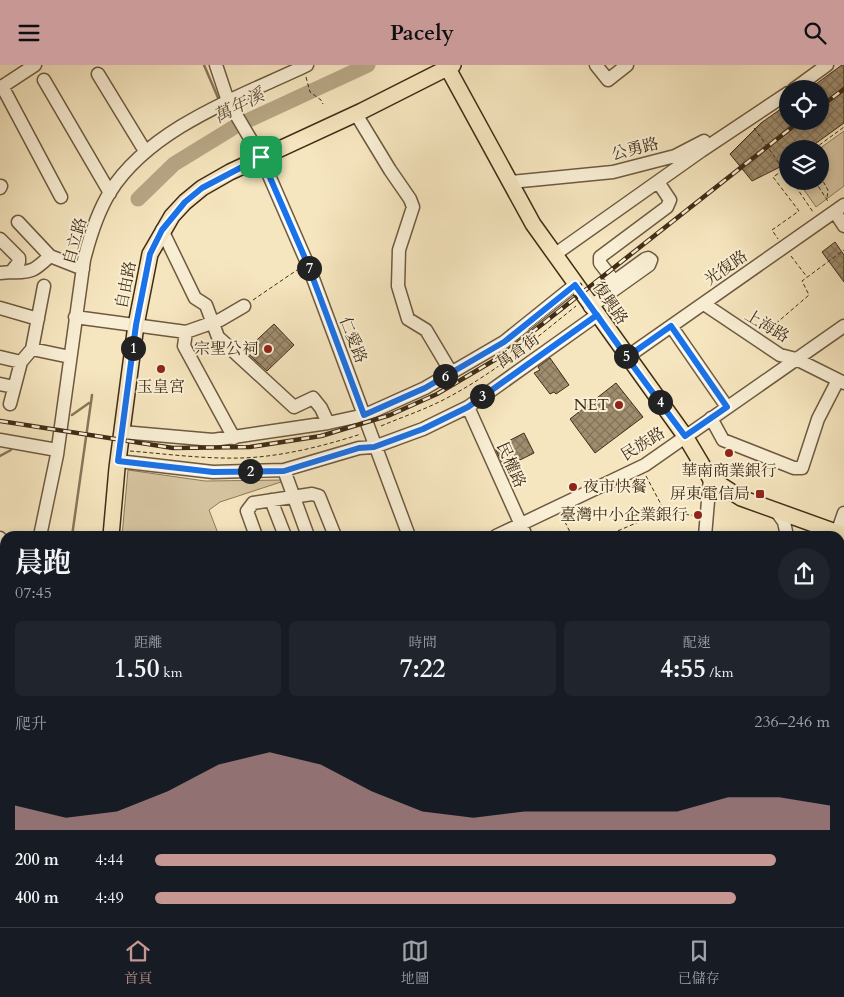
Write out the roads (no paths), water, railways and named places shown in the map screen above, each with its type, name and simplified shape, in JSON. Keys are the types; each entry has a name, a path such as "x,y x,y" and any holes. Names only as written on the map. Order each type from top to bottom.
{"main road":[{"name":"自由路","path":"111,531 118,461 136,325 150,254 162,230 185,202 202,188 261,157 356,114 449,66"},
{"name":"復興路","path":"449,66 529,217 575,285 685,436 710,478 741,498 834,531"}],"street":[{"path":"35,65 1,87 61,197"},
{"name":"仁愛路","path":"216,65 228,101 261,157 308,265 364,415 374,447 407,531"},
{"path":"596,65 608,80 628,65"},
{"path":"804,80 818,67"},
{"name":"自立路","path":"41,531 57,450 82,269 92,228 110,193 128,169 145,151 228,101 300,69"},
{"path":"98,74 145,151"},
{"path":"44,80 110,193"},
{"name":"公勇路","path":"554,255 658,182 756,120 779,101"},
{"path":"356,114 410,199 413,207 399,250 398,286 408,319 426,330 451,372"},
{"name":"公勇路","path":"511,182 613,173 675,156 756,120"},
{"path":"608,294 614,281 600,263 600,257 667,207 670,200 658,182"},
{"path":"839,209 844,226"},
{"name":"光復路","path":"627,357 839,209"},
{"path":"18,222 50,256 82,269"},
{"path":"162,230 195,298 206,305 218,337 294,407 313,398 321,408 328,423"},
{"path":"0,239 19,258 19,262 6,273"},
{"path":"6,273 26,273 36,270 50,256"},
{"name":"萬倉街","path":"118,461 213,472 284,471 359,448 374,447 423,429 468,407 594,311 608,294 649,265 651,260 644,259 614,281"},
{"path":"122,433 213,440 328,423 364,415 425,388 504,342 575,285"},
{"path":"10,404 20,362 32,349 44,286"},
{"name":"上海路","path":"704,304 756,341 780,355 796,359 841,381"},
{"path":"75,317 186,332 212,323 244,306"},
{"path":"0,308 38,319"},
{"path":"671,326 727,407"},
{"name":"民族路","path":"524,531 558,507 641,467 844,326"},
{"path":"186,332 184,346 234,438"},
{"path":"32,349 70,357"},
{"path":"0,357 20,362"},
{"path":"711,418 723,440 794,469 802,468 818,419 841,381"},
{"path":"0,384 14,387"},
{"name":"民權路","path":"468,407 524,531"},
{"path":"0,440 57,450"},
{"path":"284,471 306,531"},
{"path":"706,531 710,478"},
{"path":"254,531 247,511 253,503 312,494 319,496 333,531"},
{"path":"271,500 283,531"},
{"path":"777,512 784,522 786,531"},
{"path":"840,531 844,513"}],"waterway":[{"path":"204,65 219,100"},
{"name":"萬年溪","path":"138,199 174,164 236,126 368,65"},
{"path":"224,107 234,123"},
{"name":"萬年溪","path":"73,531 92,395"},
{"path":"72,415 89,403"},
{"path":"0,456 11,450"}],"railway":[{"path":"829,100 844,89"},
{"path":"0,421 173,448 250,447 321,436 390,415 437,394 503,355 789,130"},
{"path":"528,327 580,285"}],"place":[{"name":"宗聖公祠","path":"268,349"},
{"name":"玉皇宮","path":"161,369"},
{"name":"NET","path":"619,405"},
{"name":"華南商業銀行","path":"729,453"},
{"name":"夜市快餐","path":"573,487"},
{"name":"屏東電信局","path":"760,494"},
{"name":"臺灣中小企業銀行","path":"698,515"}]}
